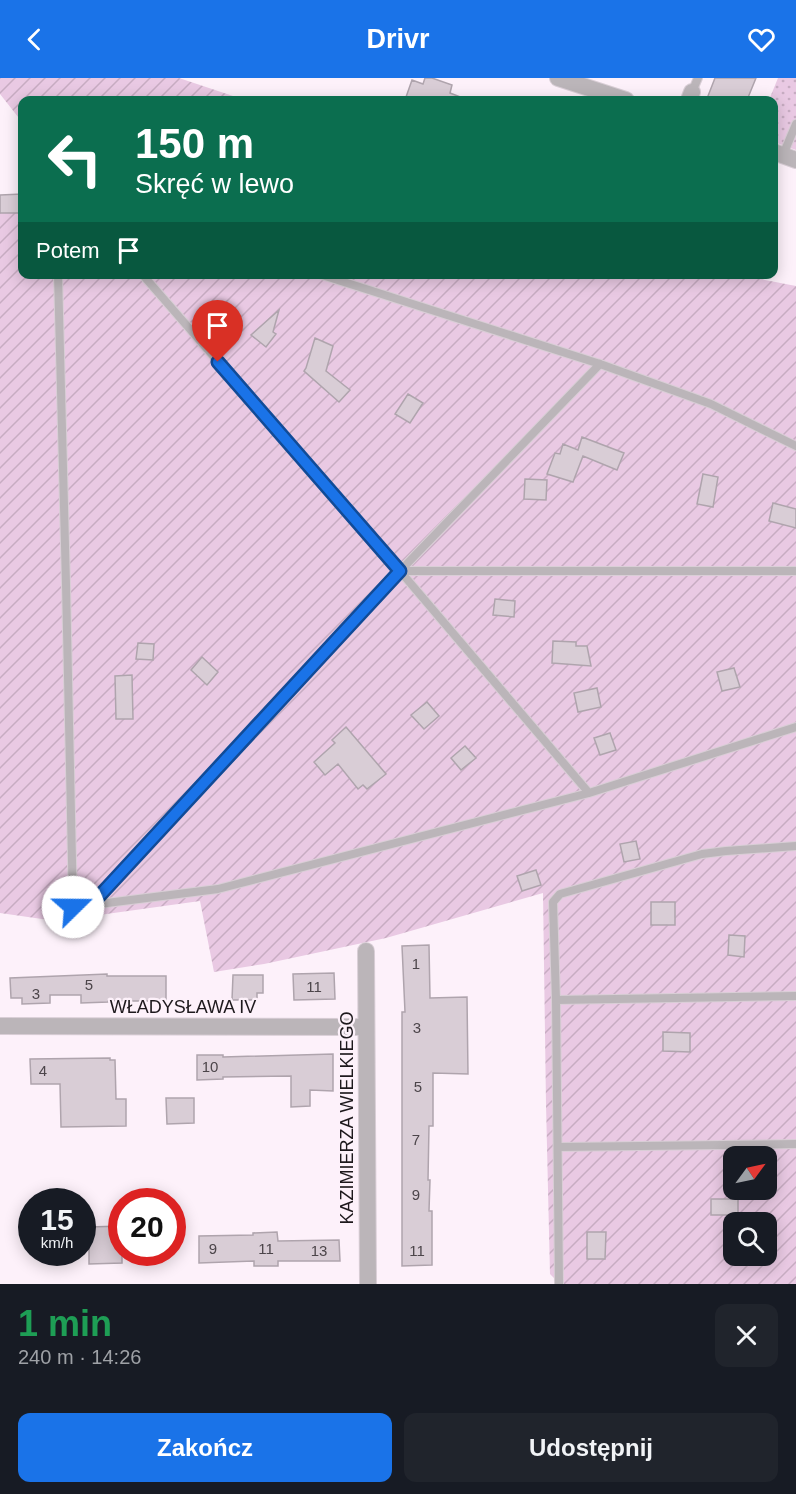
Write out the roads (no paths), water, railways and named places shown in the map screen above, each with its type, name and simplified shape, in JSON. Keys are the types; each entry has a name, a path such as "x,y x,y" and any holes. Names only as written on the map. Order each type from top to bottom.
{"street":[{"path":"558,78 614,96"},
{"name":"KAZIMIERZA WIELKIEGO","path":"366,951 368,1284"},
{"name":"WŁADYSŁAWA IV","path":"0,1026 366,1027"}],"lane":[{"path":"784,156 796,124"},
{"path":"57,279 73,907 218,889 588,793 796,727"},
{"path":"146,279 400,571 588,793"},
{"path":"335,279 600,364 711,404 796,446"},
{"path":"91,905 400,571 600,364"},
{"path":"400,571 796,572"},
{"path":"559,1284 553,902 560,894 702,854 726,850 796,846"},
{"path":"556,1000 796,996"},
{"path":"558,1148 796,1144"}]}
